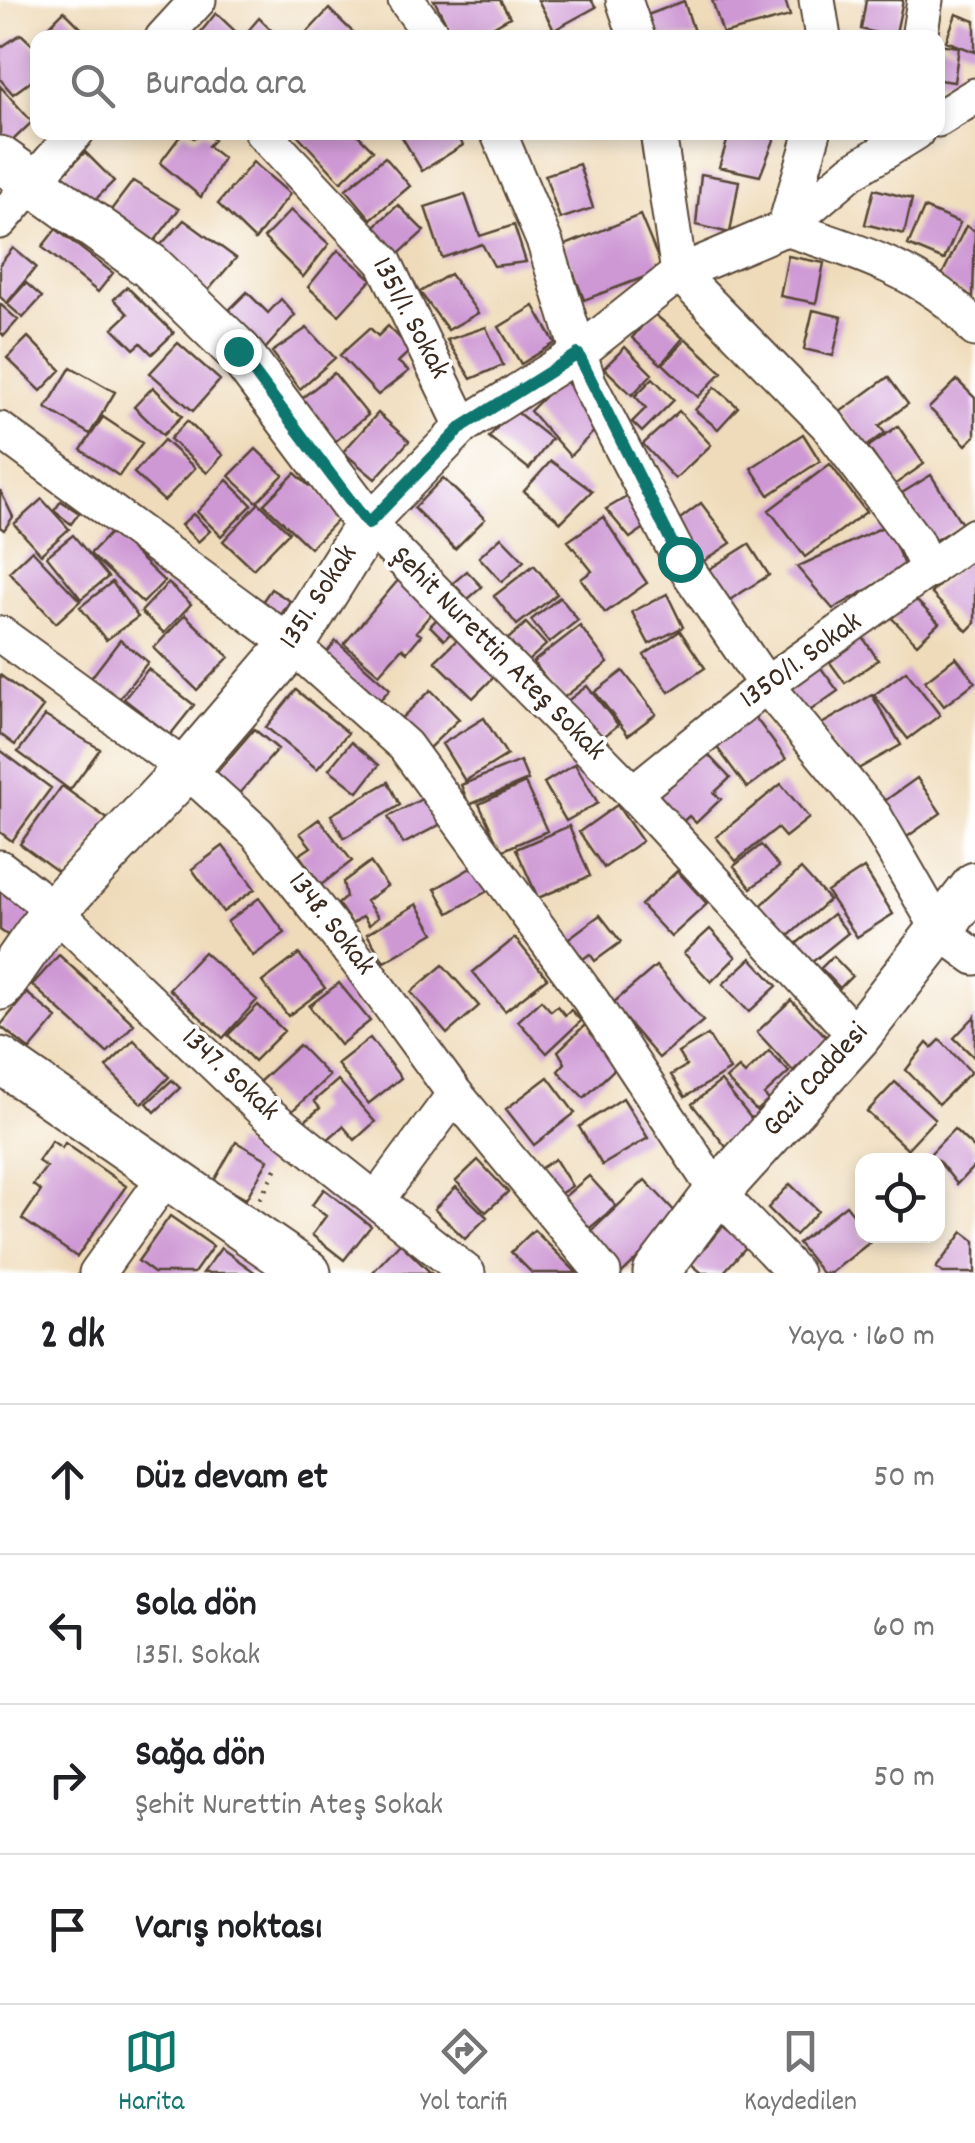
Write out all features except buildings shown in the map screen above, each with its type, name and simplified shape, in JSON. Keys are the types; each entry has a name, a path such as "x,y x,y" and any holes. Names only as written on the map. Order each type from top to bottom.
{"street":[{"path":"170,30 198,0"},
{"path":"406,0 428,30"},
{"path":"624,0 635,30"},
{"path":"817,0 822,30"},
{"path":"919,30 924,0"},
{"path":"0,221 18,171 64,140"},
{"name":"1351/1. Sokak","path":"270,140 384,262 463,426"},
{"path":"501,140 545,243 578,354 680,559 766,685 874,816 958,944"},
{"path":"659,140 679,274 827,424 915,541 929,570"},
{"path":"811,140 785,228 865,252 954,308 975,329"},
{"name":"1351. Sokak","path":"0,987 54,910 186,770 292,645 368,524 463,426 578,354 679,274 785,228 851,172 897,140"},
{"name":"Şehit Nurettin Ateş Sokak","path":"18,171 150,266 238,351 368,524 632,793 858,1037"},
{"path":"0,430 292,645 405,746 592,1002 718,1192 795,1273"},
{"name":"1350/1. Sokak","path":"632,793 766,685 975,536"},
{"name":"1348. Sokak","path":"0,634 186,770 258,834 358,960 455,1094 604,1273"},
{"name":"1347. Sokak","path":"0,868 54,910 266,1113 468,1273"},
{"name":"Gazi Caddesi","path":"656,1273 718,1192 858,1037 958,944 975,886"},
{"path":"0,1060 308,1273"},
{"path":"378,1198 455,1094"},
{"path":"97,1273 167,1175"}],"path":[{"path":"238,1223 262,1197 296,1136"}],"route":[{"path":"238,351 368,524 463,426 578,354 588,382 680,559"}]}
